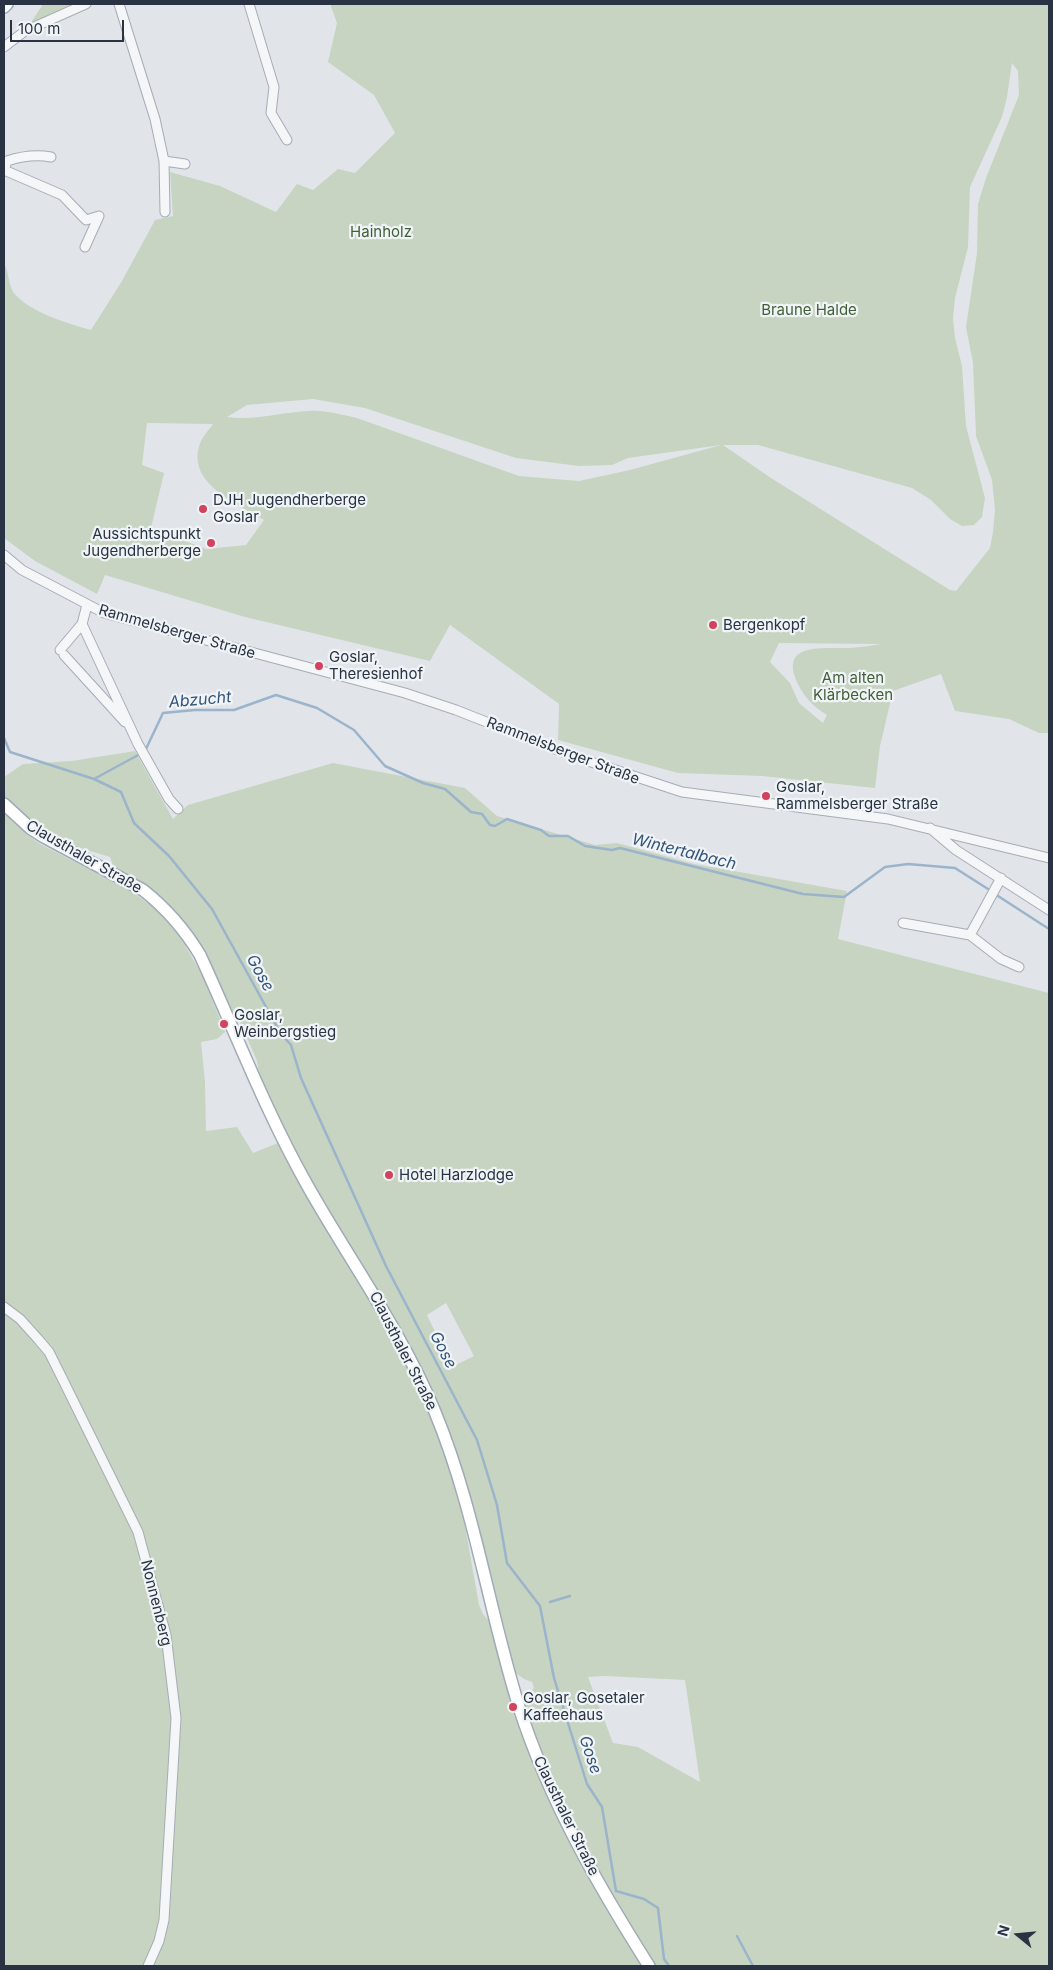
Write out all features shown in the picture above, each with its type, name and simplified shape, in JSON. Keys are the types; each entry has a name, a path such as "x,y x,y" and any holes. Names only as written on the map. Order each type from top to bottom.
{"main road":[{"path":"4,7 7,4"},
{"name":"Clausthaler Straße","path":"4,804 44,838 144,890 157,901 187,934 200,955 292,1157 398,1334 434,1410 467,1502 500,1642 537,1759 578,1846 649,1966"}],"street":[{"path":"4,47 25,31 86,4"},
{"path":"120,4 155,119 164,162 164,212"},
{"path":"249,4 274,87 270,113 286,140"},
{"path":"51,157 37,154 17,158 7,161 4,170 62,195 86,220 99,216 85,247"},
{"path":"164,162 185,164"},
{"name":"Rammelsberger Straße","path":"4,555 22,570 104,613 405,693 456,710 570,755 682,792 888,819 930,827 1049,858"},
{"name":"Rammelsberger Straße","path":"87,605 82,624 62,652 132,730"},
{"name":"Rammelsberger Straße","path":"82,624 138,744 169,799 178,809"},
{"path":"930,827 956,850 1049,910"},
{"path":"970,935 1001,878"},
{"path":"903,923 970,935 1001,959 1019,967"},
{"name":"Nonnenberg","path":"4,1307 20,1319 38,1339 48,1352 62,1378 138,1532 166,1635 176,1718 173,1787 164,1920 160,1941 148,1966"}],"green space":[{"path":"43,4 72,4 30,24"},
{"path":"330,4 1049,4 1049,733 1039,733 1009,719 955,711 941,674 893,691 880,746 875,788 762,776 678,773 558,740 559,704 450,625 430,661 245,617 105,575 97,594 35,561 4,538 4,263 12,290 21,300 50,316 91,330 122,281 155,220 173,216 170,172 220,186 276,212 297,184 313,190 338,169 355,173 395,133 374,95 328,62 337,23","holes":["1012,63 1018,71 1019,95 986,178 978,204 977,253 966,327 973,363 976,436 992,480 995,510 993,532 990,548 956,591 950,590 771,478 723,445 758,445 912,488 931,500 950,519 962,526 974,525 982,517 985,498 966,426 962,366 955,338 953,318 955,298 968,247 970,187 1002,117","313,399 365,408 516,458 579,466 612,465 628,458 721,445 630,470 579,481 519,476 357,418 339,414 310,411 248,418 227,417 247,405","147,423 213,424 199,447 198,460 201,472 218,492 264,520 246,545 206,549 151,528 164,473 142,465","779,643 881,644 850,648 810,649 801,652 795,657 793,665 797,683 808,699 827,715 823,723 799,703 790,683 770,662"]},
{"path":"135,751 173,819 188,805 333,763 465,788 497,816 595,845 617,843 694,864 847,891 838,939 1049,993 1049,1966 653,1966 618,1910 559,1801 521,1700 534,1688 532,1682 514,1672 504,1626 497,1613 477,1523 452,1443 401,1332 296,1155 260,1080 257,1061 242,1026 231,1009 191,931 161,897 114,868 110,857 67,844 33,824 4,796 4,777 23,764 72,761","holes":["446,1303 474,1356 452,1367 427,1315","605,1676 685,1680 700,1782 638,1747 613,1743 588,1677"]},
{"path":"4,811 26,834 40,844 128,889 153,907 181,938 203,977 225,1032 217,1039 201,1042 205,1082 206,1131 237,1127 253,1153 278,1143 356,1272 416,1380 443,1446 467,1520 465,1526 479,1605 483,1614 491,1623 512,1711 644,1966 4,1966"}],"waterway":[{"name":"Wintertalbach","path":"145,751 163,713 195,710 234,710 276,695 317,708 354,730 385,766 423,783 445,789 471,812 482,814 490,825 495,826 507,819 541,830 549,836 568,836 585,846 612,850 620,848 803,894 844,897 885,867 908,864 955,868 988,889"},
{"name":"Abzucht","path":"4,738 10,752 94,779 140,754"},
{"name":"Gose","path":"94,779 121,792 134,823 169,856 212,909 281,1034 291,1045 301,1078 386,1266 477,1440 497,1505 507,1563 540,1606 554,1678 587,1784 602,1807 616,1891 644,1899 658,1908 664,1959 669,1966"},
{"name":"Wintertalbach","path":"998,896 1049,929"},
{"path":"550,1602 570,1596"},
{"path":"737,1936 753,1966"}],"place":[{"name":"DJH Jugendherberge Goslar","path":"203,509"},
{"name":"Aussichtspunkt Jugendherberge","path":"211,543"},
{"name":"Bergenkopf","path":"713,625"},
{"name":"Goslar, Theresienhof","path":"319,666"},
{"name":"Goslar, Rammelsberger Straße","path":"766,796"},
{"name":"Goslar, Weinbergstieg","path":"224,1024"},
{"name":"Hotel Harzlodge","path":"389,1175"},
{"name":"Goslar, Gosetaler Kaffeehaus","path":"513,1707"}],"park label":[{"name":"Hainholz","path":"381,232"},
{"name":"Braune Halde","path":"809,310"},
{"name":"Am alten Klärbecken","path":"853,686"}]}
